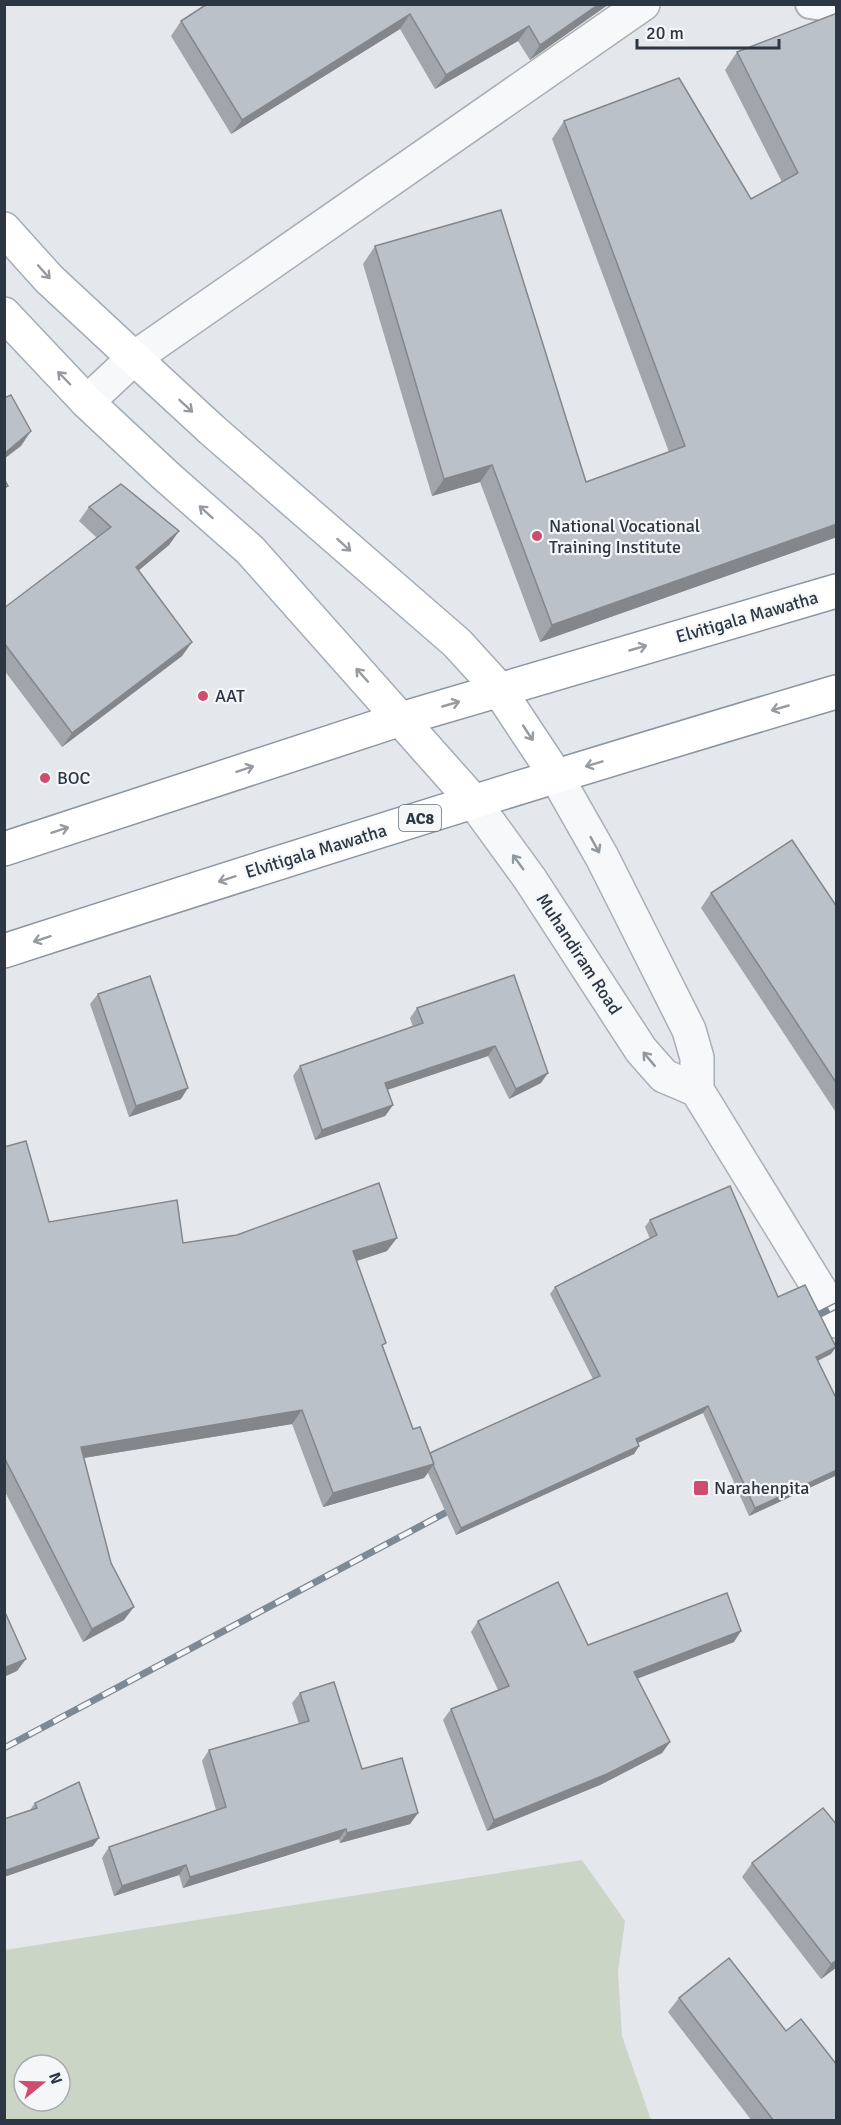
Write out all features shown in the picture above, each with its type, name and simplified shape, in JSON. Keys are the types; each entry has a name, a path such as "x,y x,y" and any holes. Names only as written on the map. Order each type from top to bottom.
{"main road":[{"path":"4,229 49,279 212,430 457,643 500,690 556,776"},
{"path":"9,330 165,475 250,550 474,802"},
{"name":"Elvitigala Mawatha","path":"4,849 401,719 837,591"},
{"name":"Elvitigala Mawatha","path":"4,951 556,776 837,692"}],"street":[{"path":"87,402 134,358 643,4"},
{"path":"556,776 602,857 689,1030 697,1058 697,1090 837,1321"},
{"name":"Muhandiram Road","path":"474,802 530,879 641,1050 664,1076 697,1090"}],"lane":[{"path":"810,4 823,6 837,14"}],"green space":[{"path":"582,1860 625,1921 618,1972 622,2036 651,2120 5,2120 5,1950"}],"building":[{"path":"207,4 599,4 540,45 529,26 446,75 410,14 242,120 181,21"},
{"path":"837,13 837,524 552,625 492,465 444,479 375,246 501,210 586,482 685,446 564,121 679,78 751,199 798,173 737,52"},
{"path":"11,395 31,431 4,454 4,398"},
{"path":"121,484 179,531 136,567 192,642 72,733 4,643 4,608 111,527 89,507"},
{"path":"792,840 837,907 837,1084 711,893"},
{"path":"514,975 548,1073 516,1089 495,1046 385,1083 393,1105 322,1130 300,1066 423,1023 417,1008"},
{"path":"150,976 188,1088 136,1106 98,994"},
{"path":"26,1141 49,1222 177,1200 183,1243 237,1235 379,1183 397,1238 353,1251 386,1343 382,1345 413,1429 420,1427 434,1464 333,1493 302,1410 81,1447 111,1563 134,1607 92,1629 4,1457 4,1147"},
{"path":"730,1186 778,1297 805,1285 836,1347 816,1357 837,1400 837,1470 755,1508 708,1406 636,1439 639,1446 461,1528 433,1465 430,1453 600,1376 555,1287 657,1235 650,1220"},
{"path":"558,1582 588,1645 727,1593 741,1631 634,1672 670,1742 607,1774 494,1820 451,1709 509,1686 478,1621"},
{"path":"4,1610 26,1659 4,1668"},
{"path":"334,1682 362,1769 402,1758 418,1813 347,1833 346,1829 190,1877 186,1865 122,1886 109,1847 226,1807 209,1750 309,1721 300,1693"},
{"path":"79,1782 99,1838 4,1871 4,1819 37,1808 35,1803"},
{"path":"823,1808 837,1825 837,1960 831,1964 752,1863"},
{"path":"729,1958 786,2031 801,2019 837,2065 837,2121 774,2121 679,1998"}],"railway":[{"path":"804,1322 836,1306"},
{"path":"4,1748 460,1505"}],"place":[{"name":"National Vocational Training Institute","path":"537,536"},
{"name":"AAT","path":"203,696"},
{"name":"BOC","path":"45,778"},
{"name":"Narahenpita","path":"701,1488"}]}
